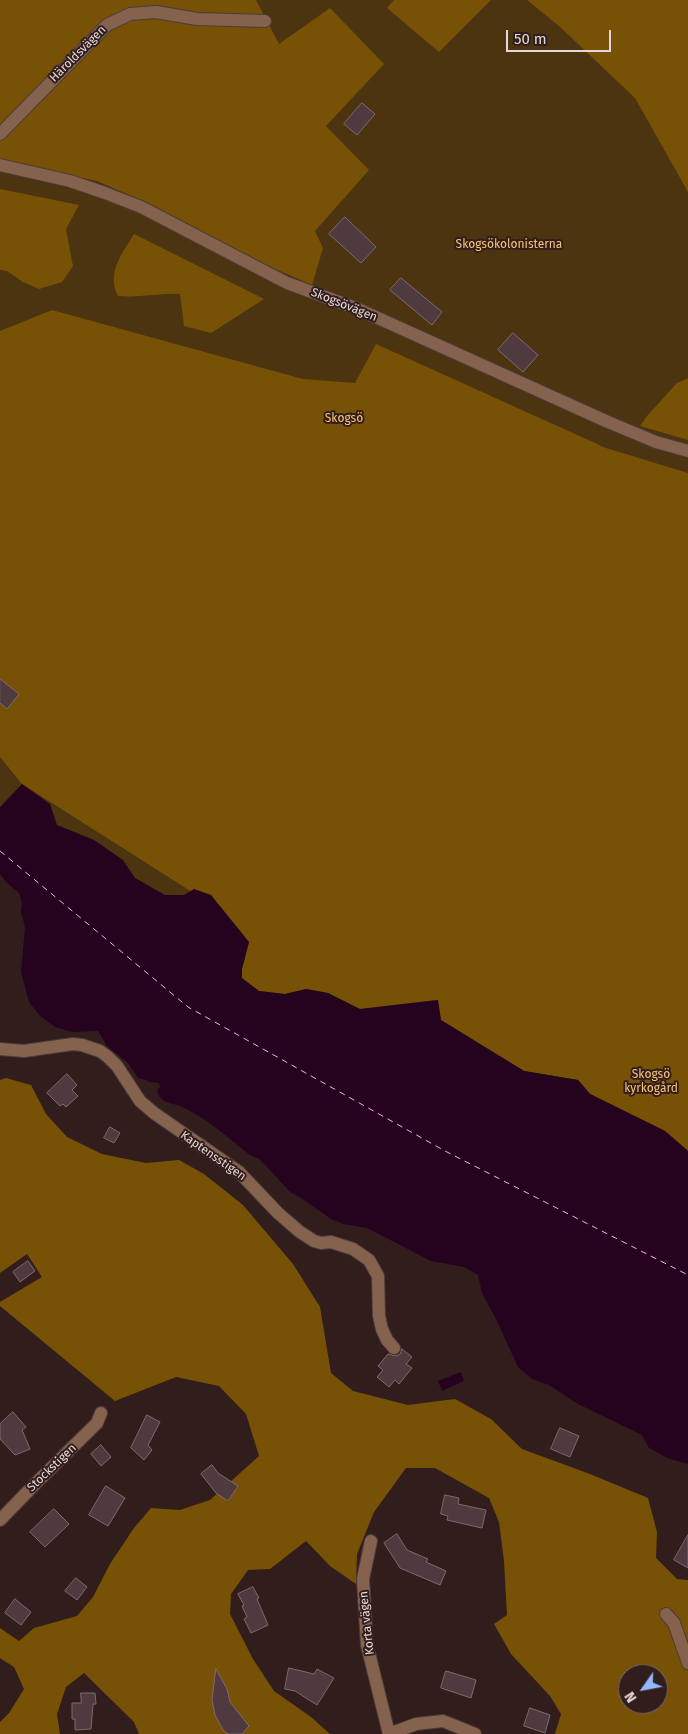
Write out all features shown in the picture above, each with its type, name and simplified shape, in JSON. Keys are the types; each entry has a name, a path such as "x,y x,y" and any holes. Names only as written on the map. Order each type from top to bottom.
{"street":[{"name":"Häroldsvägen","path":"0,134 107,25 130,14 156,12 197,19 265,21"},
{"name":"Skogsövägen","path":"0,165 70,181 141,207 287,283 358,309 608,422 656,442 688,451"},
{"name":"Kaptensstigen","path":"0,1049 24,1051 72,1044 100,1051 108,1057 117,1066 140,1101 154,1113 239,1172 278,1213 300,1232 321,1243 331,1242 353,1249 369,1260 378,1276 379,1316 382,1329 387,1340 394,1348"},
{"name":"Stockstigen","path":"0,1520 97,1423 100,1413"},
{"name":"Korta vägen","path":"371,1541 363,1579 367,1645 389,1734"},
{"path":"666,1614 674,1623 688,1662"},
{"path":"389,1734 416,1724 443,1721 475,1734"}],"green space":[{"name":"Skogsö","path":"0,0 688,0 688,943 390,1119 0,838"},
{"path":"0,0 256,0 279,44 330,8 384,64 326,126 369,170 315,231 323,248 312,285 264,264 127,194 97,181 0,160"},
{"path":"394,0 491,0 439,52 387,8"},
{"path":"527,0 688,0 688,192 635,98 559,26"},
{"path":"0,189 79,205 66,229 73,266 62,282 39,289 23,282 7,271 0,270"},
{"path":"134,234 264,299 211,333 184,326 180,294 118,296 114,279 117,264"},
{"name":"Skogsö kyrkogård","path":"52,310 303,379 355,383 376,344 606,448 688,473 688,1151 665,1131 590,1094 578,1080 524,1071 441,1020 437,1000 360,1009 328,993 306,989 285,994 259,991 242,979 242,969 249,942 225,913 22,784 0,757 0,331"},
{"path":"688,378 688,440 640,426 677,383"},
{"path":"6,1078 31,1085 46,1114 67,1137 102,1154 146,1163 179,1160 204,1174 243,1205 293,1264 320,1307 331,1373 353,1391 408,1405 455,1399 491,1419 522,1449 648,1498 657,1532 656,1558 677,1579 688,1580 688,1734 555,1734 561,1714 550,1696 511,1654 494,1624 507,1615 504,1561 499,1522 489,1498 435,1468 406,1468 374,1512 357,1554 356,1584 330,1566 306,1541 270,1569 248,1570 231,1594 230,1614 253,1659 274,1691 311,1717 330,1734 139,1734 134,1722 84,1673 66,1687 57,1714 60,1734 0,1734 0,1722 9,1713 24,1689 14,1667 0,1658 0,1628 19,1641 34,1628 77,1616 93,1597 110,1564 134,1528 151,1508 180,1510 210,1500 259,1456 246,1414 219,1386 176,1377 115,1401 0,1306 0,1302 42,1277 27,1254 0,1273 0,1080"}],"shaded area":[{"path":"22,784 50,804 57,825 94,840 123,860 135,878 165,895 184,895 194,889 211,895 249,942 242,969 242,978 259,991 285,994 306,989 328,993 360,1009 438,1000 441,1020 524,1071 578,1080 590,1094 665,1131 688,1151 688,1464 667,1458 649,1448 642,1435 578,1404 549,1385 532,1379 518,1367 482,1293 478,1275 464,1267 431,1261 367,1228 343,1224 331,1219 290,1192 259,1159 250,1155 208,1122 180,1106 163,1100 157,1090 160,1087 159,1083 138,1078 128,1063 107,1046 98,1031 72,1032 55,1027 40,1016 29,1002 21,972 25,927 21,912 22,903 19,893 0,874 0,807"},
{"path":"461,1372 464,1381 442,1391 438,1381"}],"building":[{"path":"362,103 375,114 357,135 344,124"},
{"path":"345,217 376,247 361,263 329,234"},
{"path":"401,278 442,312 432,325 390,290"},
{"path":"513,333 538,355 523,372 498,350"},
{"path":"0,679 19,694 7,709 0,703"},
{"path":"67,1074 77,1085 72,1090 78,1096 66,1107 63,1104 60,1106 47,1093"},
{"path":"110,1127 120,1133 114,1143 104,1138"},
{"path":"28,1261 35,1271 20,1282 13,1272"},
{"path":"402,1349 412,1357 406,1364 412,1368 399,1384 395,1380 389,1387 377,1377 383,1370 378,1366 388,1354 396,1356 400,1354"},
{"path":"13,1412 26,1427 22,1430 30,1449 15,1455 0,1439 0,1424"},
{"path":"147,1415 160,1422 148,1445 152,1450 144,1460 131,1448"},
{"path":"560,1428 579,1436 570,1457 551,1449"},
{"path":"101,1445 111,1457 101,1466 91,1454"},
{"path":"212,1465 218,1473 238,1486 228,1501 216,1493 201,1474"},
{"path":"106,1486 125,1498 108,1526 89,1515"},
{"path":"445,1495 459,1498 458,1504 486,1510 482,1528 447,1520 448,1516 441,1514"},
{"path":"54,1509 69,1524 45,1547 30,1532"},
{"path":"397,1534 407,1550 428,1559 426,1562 446,1571 440,1585 400,1568 384,1543"},
{"path":"688,1535 688,1568 674,1560"},
{"path":"76,1578 87,1587 77,1600 65,1591"},
{"path":"253,1587 259,1598 257,1599 268,1625 251,1633 244,1619 247,1617 242,1606 244,1605 238,1594"},
{"path":"15,1599 31,1612 21,1625 5,1613"},
{"path":"289,1668 314,1674 317,1669 334,1678 317,1705 295,1691 285,1689"},
{"path":"216,1669 227,1689 230,1702 249,1726 242,1734 228,1734 223,1730 215,1715 212,1700"},
{"path":"446,1671 476,1680 471,1698 441,1688"},
{"path":"81,1693 95,1693 96,1704 93,1704 91,1729 75,1730 75,1719 72,1719 72,1703 81,1703"},
{"path":"530,1708 550,1715 545,1733 524,1726"}],"ferry route":[{"path":"0,851 188,1007 445,1151 688,1275"}],"park label":[{"name":"Skogsökolonisterna","path":"509,245"}]}
